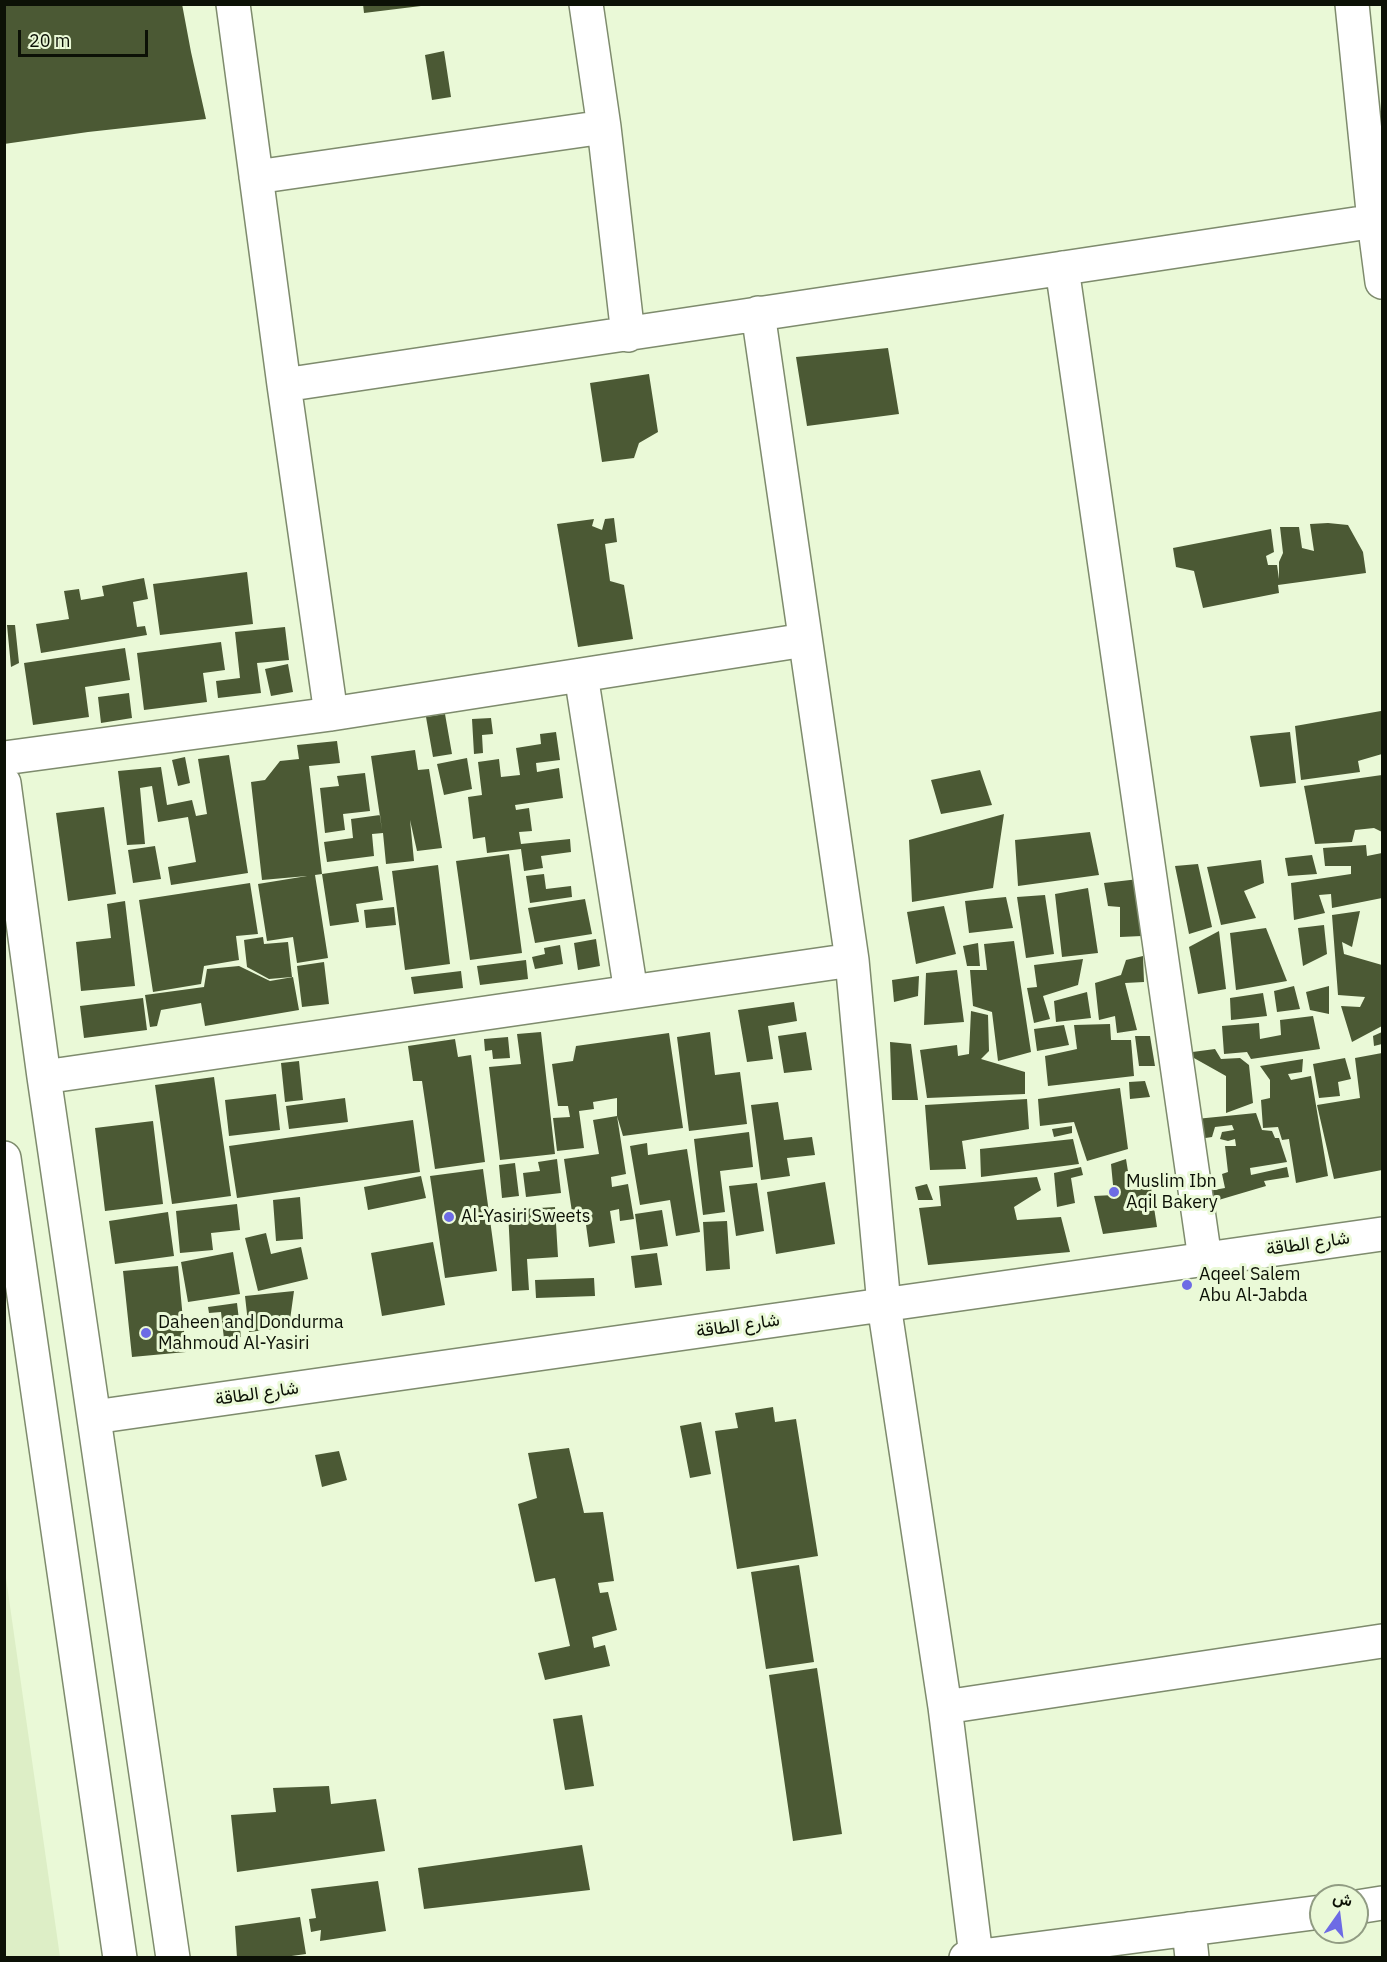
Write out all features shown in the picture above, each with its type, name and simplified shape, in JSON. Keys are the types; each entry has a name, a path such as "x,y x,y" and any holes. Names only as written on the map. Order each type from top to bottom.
{"street":[{"path":"233,4 331,714"},
{"path":"586,4 604,127 628,335"},
{"path":"1352,4 1383,282"},
{"path":"256,177 604,127"},
{"path":"284,385 1378,221"},
{"path":"1062,268 1206,1259"},
{"path":"758,313 852,960 884,1305 945,1707 971,1957 1190,1943 1309,1914"},
{"path":"4,758 331,714 805,640"},
{"path":"581,675 631,992"},
{"path":"4,783 44,1077 173,1958"},
{"path":"44,1077 852,960"},
{"path":"4,1158 120,1958"},
{"name":"شارع الطاقة","path":"94,1417 1383,1234"},
{"path":"945,1707 1383,1641"}],"shaded area":[{"path":"5,1571 60,1957 5,1957"}],"building":[{"path":"4,4 182,4 206,119 4,144"},
{"path":"363,4 420,4 421,6 364,13"},
{"path":"444,51 451,97 432,100 425,55"},
{"path":"888,348 899,414 807,426 796,357"},
{"path":"649,374 658,432 639,443 634,458 602,462 590,383"},
{"path":"614,518 617,542 605,544 610,581 624,585 633,639 578,647 557,524 594,519 592,526 602,530 605,519"},
{"path":"1310,524 1348,525 1363,552 1366,573 1278,585 1279,593 1203,608 1194,571 1176,567 1173,548 1271,529 1274,552 1266,556 1268,565 1277,565 1279,579 1279,562 1283,553 1280,527 1299,527 1302,548 1314,551"},
{"path":"247,572 253,624 160,635 153,584"},
{"path":"144,578 148,599 133,602 137,627 145,626 147,635 41,653 36,624 69,619 64,591 79,589 81,600 104,596 102,586"},
{"path":"7,625 15,625 19,663 11,667"},
{"path":"285,627 289,660 257,663 261,693 218,698 216,681 240,678 235,632"},
{"path":"221,642 225,670 203,673 207,702 144,710 137,653"},
{"path":"125,648 130,680 85,687 89,717 33,725 24,663"},
{"path":"288,664 293,692 271,696 265,669"},
{"path":"129,693 132,718 101,723 98,697"},
{"path":"1381,711 1382,754 1358,761 1360,772 1301,780 1295,726"},
{"path":"445,714 452,754 433,757 426,717"},
{"path":"491,718 493,734 482,735 483,753 474,754 472,719"},
{"path":"556,732 560,760 536,763 537,772 559,768 563,798 515,805 516,810 529,808 532,831 519,832 521,844 570,839 571,852 541,856 543,868 524,871 521,849 487,853 485,837 473,839 468,797 482,795 478,762 499,759 501,777 520,775 516,748 541,744 540,734"},
{"path":"1290,732 1296,783 1260,787 1250,736"},
{"path":"337,741 340,763 309,766 322,874 315,875 328,958 297,963 293,937 267,941 258,884 307,876 262,880 251,782 265,780 280,761 299,759 297,745"},
{"path":"415,750 418,770 429,769 442,848 417,851 410,820 414,861 386,864 383,833 372,834 374,856 327,862 324,842 353,838 351,819 380,815 371,756"},
{"path":"229,755 248,873 171,885 168,867 196,862 188,817 158,822 152,786 140,788 145,844 127,845 118,771 161,767 167,805 192,800 196,816 207,814 198,759"},
{"path":"185,757 190,783 178,786 172,760"},
{"path":"467,758 472,789 444,795 437,764"},
{"path":"980,770 992,805 941,814 931,780"},
{"path":"365,773 370,811 343,814 345,830 325,833 320,788 339,786 337,776"},
{"path":"1382,775 1382,832 1374,828 1355,830 1352,842 1315,844 1304,786"},
{"path":"104,807 116,894 68,901 56,813"},
{"path":"1004,814 993,888 912,902 909,840"},
{"path":"1090,832 1099,875 1018,886 1015,840"},
{"path":"1366,845 1367,856 1382,853 1382,898 1332,908 1331,894 1319,895 1325,913 1294,920 1291,883 1351,874 1351,866 1325,866 1323,848"},
{"path":"155,846 161,879 133,883 128,850"},
{"path":"509,854 522,953 470,960 456,861"},
{"path":"1312,855 1317,874 1288,876 1285,858"},
{"path":"1261,860 1264,883 1244,891 1256,918 1221,925 1207,867"},
{"path":"1198,864 1212,927 1189,934 1175,866"},
{"path":"438,865 450,964 405,970 392,871"},
{"path":"378,866 383,900 356,904 359,922 330,926 322,874"},
{"path":"544,874 546,889 571,886 572,897 530,903 526,876"},
{"path":"1139,879 1142,936 1120,937 1120,907 1108,906 1104,883"},
{"path":"250,883 258,934 236,936 239,960 204,966 201,984 153,992 139,900"},
{"path":"1088,888 1098,953 1062,957 1055,894"},
{"path":"1045,895 1054,954 1026,958 1017,897"},
{"path":"1006,897 1013,928 969,933 965,901"},
{"path":"585,899 592,934 535,943 528,908"},
{"path":"125,901 135,986 81,991 76,942 111,938 107,904"},
{"path":"944,906 956,954 916,964 907,912"},
{"path":"394,907 396,925 366,928 364,910"},
{"path":"1360,911 1352,947 1342,942 1344,954 1382,965 1382,1026 1352,1042 1341,1006 1360,1007 1365,997 1338,995 1332,915"},
{"path":"1324,925 1327,954 1303,966 1298,928"},
{"path":"1266,928 1287,981 1236,990 1230,933"},
{"path":"1219,931 1226,989 1198,994 1189,947"},
{"path":"263,937 264,944 288,942 292,977 269,979 247,967 244,940"},
{"path":"596,939 600,966 578,970 574,943"},
{"path":"1014,941 1031,1052 998,1061 992,1012 973,1006 970,970 987,970 984,944"},
{"path":"978,943 980,966 967,966 963,946"},
{"path":"560,945 563,964 535,969 532,957 545,954 544,948"},
{"path":"1143,956 1144,982 1125,983 1137,1030 1117,1033 1115,1016 1099,1020 1095,983 1121,975 1126,960"},
{"path":"1083,959 1078,985 1043,996 1050,1019 1034,1023 1027,988 1037,987 1034,965"},
{"path":"526,960 528,979 480,985 477,966"},
{"path":"324,962 329,1004 302,1007 297,966"},
{"path":"239,966 270,981 293,977 299,1010 205,1026 201,1003 161,1010 157,1026 150,1027 145,995 204,987 207,969"},
{"path":"957,970 964,1022 924,1025 926,973"},
{"path":"461,971 463,988 414,994 411,977"},
{"path":"919,976 918,996 894,1002 892,980"},
{"path":"1294,986 1300,1009 1277,1012 1274,991"},
{"path":"1329,986 1329,1014 1310,1010 1306,992"},
{"path":"1087,992 1091,1018 1056,1022 1054,1001"},
{"path":"1263,993 1267,1016 1231,1020 1230,998"},
{"path":"143,998 147,1030 84,1038 80,1006"},
{"path":"794,1002 797,1021 768,1026 773,1059 747,1062 738,1010"},
{"path":"971,1011 988,1015 989,1051 981,1059 1025,1072 1025,1094 927,1098 920,1050 957,1045 958,1056 969,1054"},
{"path":"1313,1016 1320,1049 1251,1059 1247,1052 1224,1054 1222,1026 1259,1023 1260,1039 1281,1035 1280,1020"},
{"path":"1110,1024 1111,1040 1131,1040 1134,1076 1048,1086 1045,1056 1077,1049 1074,1025"},
{"path":"1064,1025 1069,1045 1037,1051 1034,1029"},
{"path":"541,1032 555,1154 500,1160 489,1067 521,1064 517,1034"},
{"path":"710,1032 715,1075 740,1072 747,1124 689,1131 677,1037"},
{"path":"806,1032 812,1070 784,1073 778,1036"},
{"path":"1382,1032 1382,1044 1374,1046 1373,1036"},
{"path":"669,1033 683,1128 623,1136 617,1116 617,1098 593,1102 594,1109 579,1111 584,1148 557,1151 553,1118 570,1117 568,1106 558,1106 552,1064 573,1061 576,1046"},
{"path":"1135,1036 1150,1036 1155,1066 1139,1066"},
{"path":"508,1037 510,1058 493,1059 492,1050 485,1051 484,1039"},
{"path":"455,1039 458,1057 471,1055 485,1162 435,1169 422,1081 413,1081 408,1046"},
{"path":"890,1042 911,1044 918,1100 892,1100"},
{"path":"1215,1049 1221,1059 1240,1058 1249,1065 1253,1103 1226,1113 1226,1076 1185,1053"},
{"path":"1382,1053 1382,1170 1334,1179 1317,1105 1360,1098 1355,1058"},
{"path":"1345,1058 1351,1079 1338,1082 1340,1096 1319,1098 1313,1064"},
{"path":"1303,1059 1302,1072 1288,1074 1291,1080 1311,1076 1328,1176 1296,1183 1289,1139 1282,1140 1278,1127 1263,1128 1261,1100 1270,1098 1270,1080 1260,1066"},
{"path":"299,1061 303,1100 285,1102 281,1063"},
{"path":"214,1077 231,1196 172,1204 155,1085"},
{"path":"1145,1081 1150,1097 1130,1099 1129,1082"},
{"path":"1120,1088 1128,1149 1087,1161 1074,1122 1040,1126 1038,1099"},
{"path":"276,1094 280,1130 229,1136 225,1100"},
{"path":"345,1098 348,1122 289,1129 286,1106"},
{"path":"1027,1099 1029,1129 962,1141 966,1169 930,1170 925,1105"},
{"path":"778,1102 784,1140 812,1137 815,1155 787,1158 790,1176 761,1180 751,1105"},
{"path":"1256,1113 1262,1130 1272,1131 1275,1138 1279,1138 1287,1162 1250,1168 1251,1175 1287,1167 1289,1177 1264,1181 1266,1186 1205,1204 1203,1192 1225,1188 1222,1174 1228,1172 1225,1146 1236,1146 1235,1139 1228,1141 1220,1139 1222,1132 1234,1130 1232,1125 1215,1127 1212,1137 1199,1139 1196,1119"},
{"path":"617,1116 626,1174 611,1177 612,1187 628,1184 634,1219 620,1221 619,1209 610,1211 615,1243 589,1247 584,1210 572,1212 564,1159 599,1154 593,1120"},
{"path":"413,1120 420,1172 237,1198 229,1146"},
{"path":"153,1121 163,1204 105,1211 95,1128"},
{"path":"1072,1126 1072,1133 1054,1137 1052,1129"},
{"path":"749,1132 753,1167 720,1171 725,1212 703,1215 694,1139"},
{"path":"1073,1139 1079,1164 981,1177 980,1149"},
{"path":"647,1143 648,1155 687,1149 700,1232 676,1236 670,1200 640,1205 630,1146"},
{"path":"557,1159 561,1193 526,1197 523,1173 540,1171 538,1162"},
{"path":"1126,1159 1131,1190 1151,1188 1157,1227 1103,1234 1094,1196 1114,1195 1111,1164"},
{"path":"515,1163 519,1196 502,1198 499,1165"},
{"path":"1081,1167 1083,1175 1071,1178 1075,1203 1057,1207 1054,1173"},
{"path":"483,1169 497,1271 445,1278 430,1176"},
{"path":"421,1176 426,1198 368,1210 364,1187"},
{"path":"1037,1177 1041,1190 1014,1207 1017,1220 1061,1217 1070,1252 928,1265 919,1208 941,1206 939,1186"},
{"path":"825,1182 835,1244 776,1254 767,1192"},
{"path":"757,1183 764,1231 736,1236 729,1186"},
{"path":"927,1184 933,1200 918,1200 915,1187"},
{"path":"300,1197 303,1239 276,1241 273,1200"},
{"path":"237,1204 240,1230 211,1233 213,1250 180,1253 176,1211"},
{"path":"555,1207 558,1257 527,1259 529,1290 512,1291 508,1210"},
{"path":"662,1210 668,1246 640,1250 635,1214"},
{"path":"168,1212 174,1256 115,1264 109,1221"},
{"path":"727,1221 730,1269 706,1271 703,1222"},
{"path":"266,1233 271,1254 301,1247 308,1279 258,1291 245,1238"},
{"path":"433,1242 445,1305 382,1316 371,1253"},
{"path":"233,1252 240,1294 188,1302 181,1262"},
{"path":"657,1253 662,1285 635,1288 631,1256"},
{"path":"178,1266 186,1352 132,1357 123,1271"},
{"path":"594,1278 595,1296 536,1298 535,1280"},
{"path":"294,1291 289,1327 249,1332 245,1296"},
{"path":"237,1303 241,1337 224,1339 221,1312 209,1313 208,1307"},
{"path":"773,1407 775,1422 796,1419 818,1556 737,1569 715,1431 738,1428 735,1413"},
{"path":"701,1422 711,1474 690,1478 680,1426"},
{"path":"569,1448 584,1513 603,1512 614,1581 598,1583 600,1593 608,1592 617,1630 592,1637 594,1648 605,1645 610,1666 545,1680 538,1653 570,1646 555,1578 535,1582 518,1504 537,1498 528,1453"},
{"path":"339,1451 347,1480 322,1487 315,1455"},
{"path":"799,1565 814,1662 766,1669 751,1572"},
{"path":"817,1668 842,1834 793,1841 769,1675"},
{"path":"582,1715 594,1786 565,1790 553,1719"},
{"path":"329,1786 331,1804 376,1799 385,1851 237,1872 231,1815 276,1812 273,1788"},
{"path":"582,1845 590,1890 424,1909 418,1868"},
{"path":"378,1881 386,1931 320,1941 321,1930 311,1932 309,1919 316,1918 311,1889"},
{"path":"300,1917 306,1954 277,1958 237,1958 235,1926"}],"place":[{"name":"Muslim Ibn Aqil Bakery","path":"1114,1192"},
{"name":"Al-Yasiri Sweets","path":"449,1217"},
{"name":"Aqeel Salem Abu Al-Jabda","path":"1187,1285"},
{"name":"Daheen and Dondurma Mahmoud Al-Yasiri","path":"146,1333"}]}
